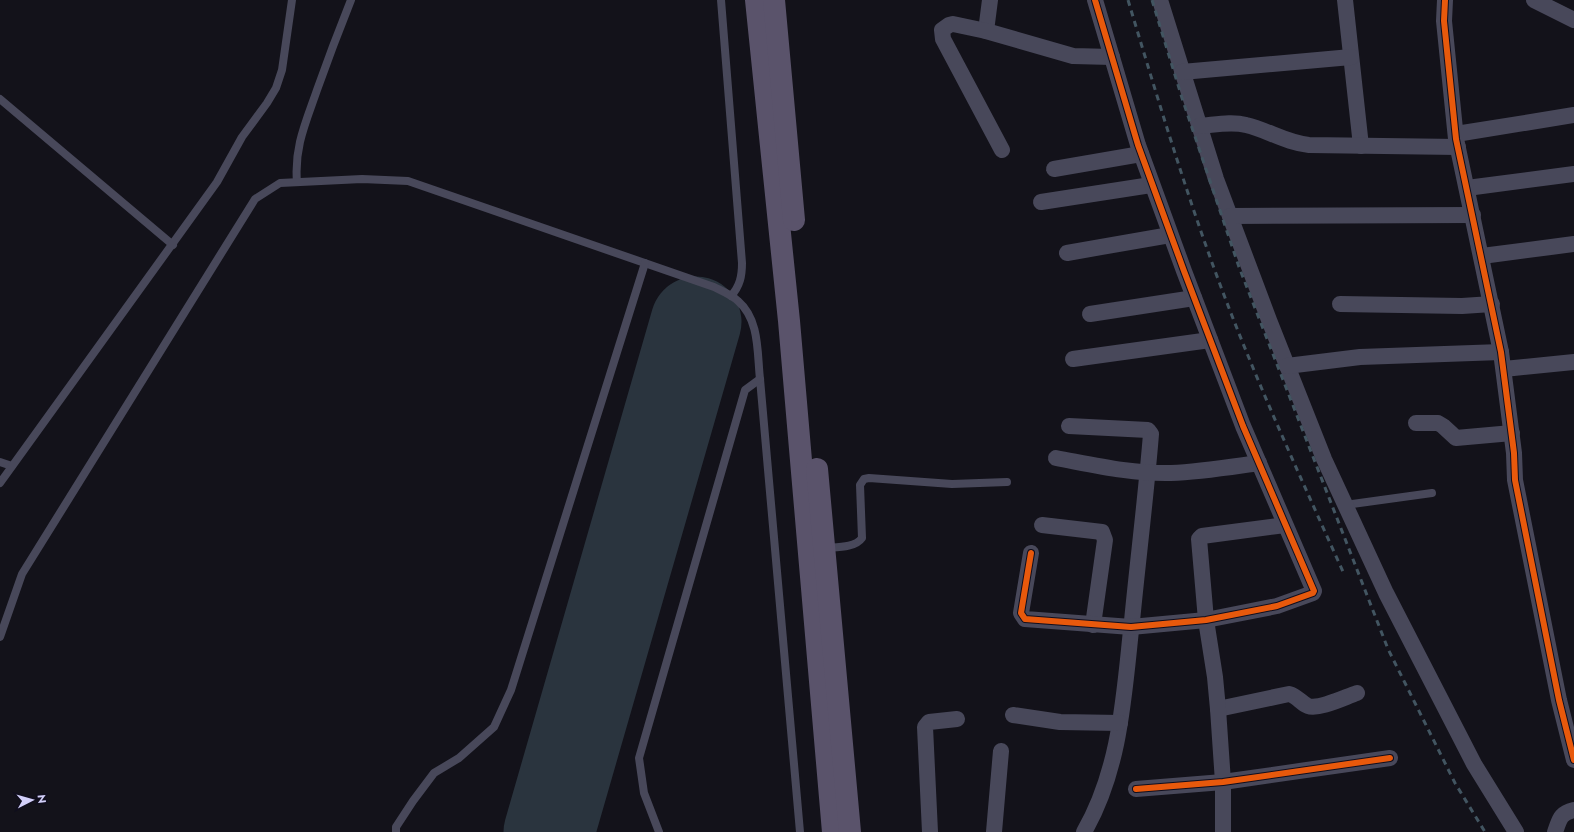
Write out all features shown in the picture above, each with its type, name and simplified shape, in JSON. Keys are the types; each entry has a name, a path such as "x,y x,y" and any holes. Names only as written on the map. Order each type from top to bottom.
{"main road":[{"path":"756,0 789,321 833,832"},
{"path":"774,0 850,832"}],"street":[{"path":"986,31 990,0"},
{"path":"1031,553 1021,613 1022,617 1025,619 1131,627 1206,620 1277,606 1312,593 1314,589 1259,463 1170,235 1141,154 1095,0"},
{"path":"1160,0 1216,179 1324,459 1386,593 1474,764 1516,832"},
{"path":"1345,0 1361,146"},
{"path":"1445,0 1444,21 1457,140 1492,304 1504,369 1512,433 1515,480 1559,700 1574,760"},
{"path":"1534,0 1574,20"},
{"path":"1002,150 943,39 942,34 945,28 953,24 986,31 1073,56 1112,57"},
{"path":"1182,72 1351,57"},
{"path":"1199,126 1245,124 1295,144 1321,146 1361,146 1457,140 1574,115"},
{"path":"1054,169 1141,154"},
{"path":"1467,188 1574,174"},
{"path":"1041,202 1152,184"},
{"path":"1230,216 1473,215"},
{"path":"1067,253 1170,235"},
{"path":"1482,256 1574,244"},
{"path":"1090,314 1194,298"},
{"path":"1340,304 1462,306 1492,304"},
{"path":"1073,359 1210,340"},
{"path":"1287,366 1360,357 1501,352"},
{"path":"1504,369 1574,362"},
{"path":"1416,423 1438,423 1456,438 1512,433"},
{"path":"1069,426 1148,430 1151,434 1120,723 1109,775 1084,832"},
{"path":"1056,458 1116,469 1171,473 1259,463"},
{"path":"1042,525 1102,532 1105,540 1093,624"},
{"path":"1223,832 1223,782 1218,710 1215,677 1206,620 1199,539 1200,537 1285,525"},
{"path":"1218,710 1289,694 1308,706 1318,707 1357,692"},
{"path":"1013,715 1060,722 1120,723"},
{"path":"930,832 925,727 929,722 957,719"},
{"path":"994,832 1001,751"},
{"path":"1136,789 1223,782 1390,758"},
{"path":"1555,832 1561,815 1574,810"}],"lane":[{"path":"0,484 173,245 217,182 242,137 267,103 276,88 282,70 292,0"},
{"path":"297,182 295,166 296,153 301,134 333,44 351,0"},
{"path":"721,0 742,263 742,276 737,289 731,296"},
{"path":"0,99 173,245"},
{"path":"0,637 22,574 255,199 280,183 362,180 408,181 714,287 738,300 749,313 755,325 800,832"},
{"path":"396,832 396,828 413,801 434,773 459,758 494,726 511,690 645,263"},
{"path":"659,832 644,793 639,758 745,390 760,379"},
{"path":"0,462 12,466"},
{"path":"825,548 854,544 859,542 862,538 860,485 864,479 869,478 952,484 1007,482"},
{"path":"1345,505 1432,493"}],"runway":[{"path":"549,832 696,322"}],"railway":[{"path":"1128,0 1182,175 1218,279 1263,390 1344,574"},
{"path":"1152,0 1182,98 1239,267 1388,649 1455,783 1485,832"}],"cycle path":[{"path":"1031,553 1021,613 1025,619 1131,627 1206,620 1277,606 1313,593 1314,591 1243,426 1184,271 1138,145 1095,0"},
{"path":"1445,0 1444,21 1456,139 1501,352 1514,453 1515,480 1559,700 1574,760"},
{"path":"1136,789 1223,782 1390,758"}]}
